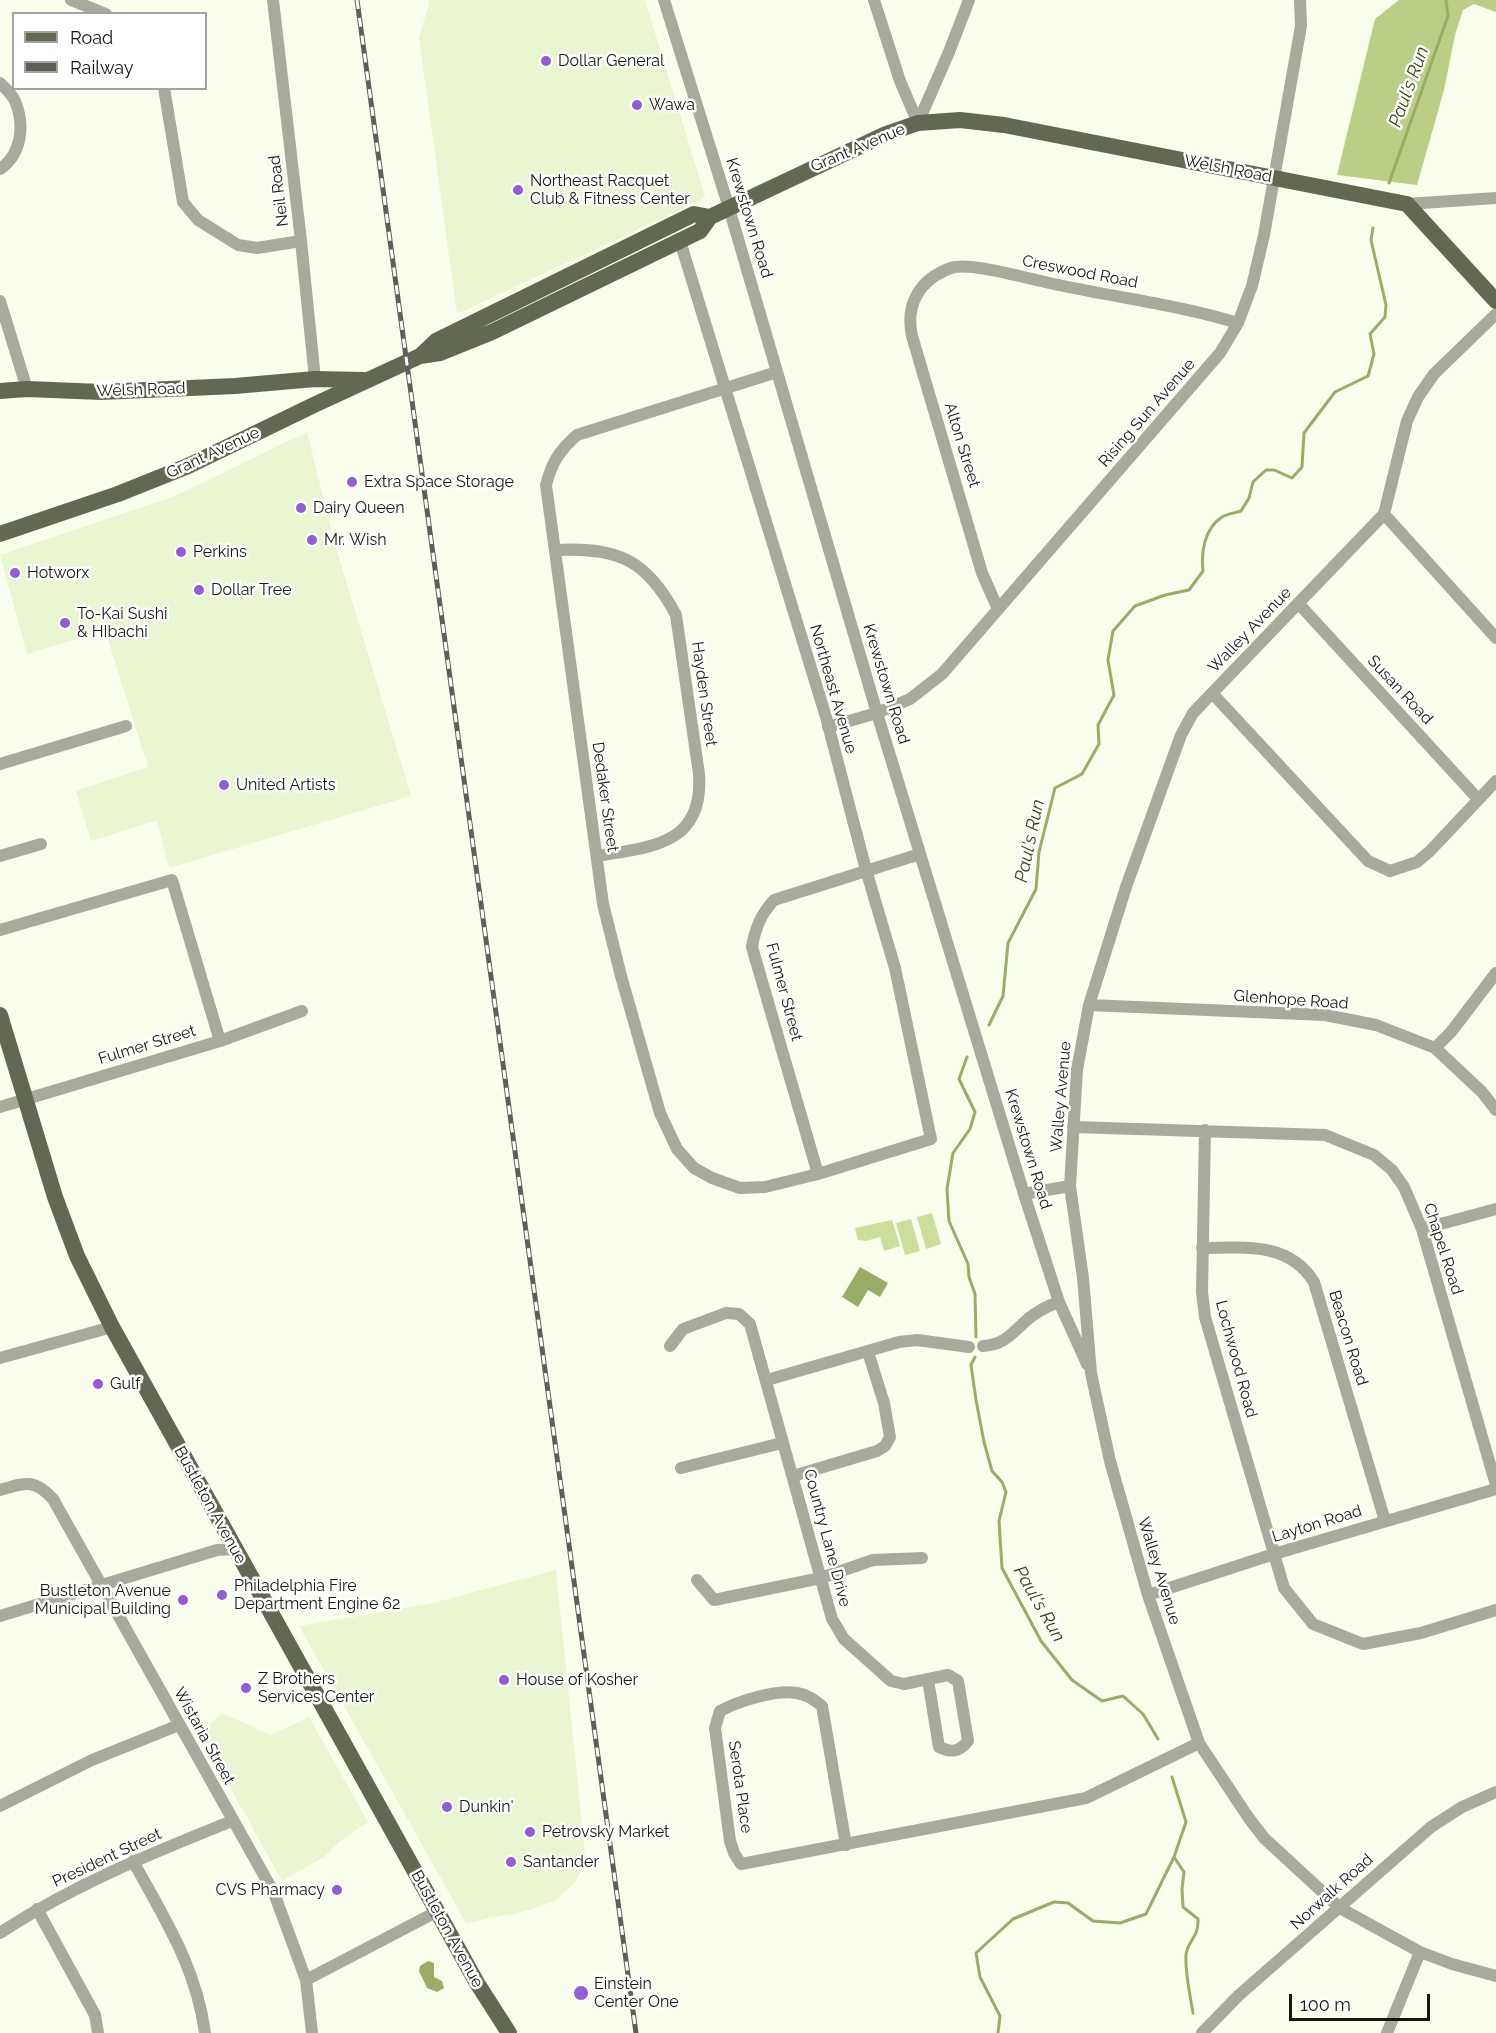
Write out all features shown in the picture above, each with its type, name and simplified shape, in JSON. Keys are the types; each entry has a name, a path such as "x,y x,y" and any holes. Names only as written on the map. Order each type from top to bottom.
{"main road":[{"name":"Welsh Road","path":"918,123 960,120 1004,125 1407,204"},
{"name":"Grant Avenue","path":"0,534 118,495 180,470 420,356 440,353 492,332 700,231 710,217 859,145 918,123"},
{"path":"1407,204 1496,301"},
{"name":"Grant Avenue","path":"420,356 436,341 694,214 710,217"},
{"name":"Welsh Road","path":"0,391 27,389 101,392 235,386 315,379 368,380"},
{"path":"282,381 297,385 306,391 316,404"},
{"name":"Bustleton Avenue","path":"0,1015 66,1229 112,1327 506,2032"}],"street":[{"path":"71,0 101,12"},
{"name":"Neil Road","path":"273,0 315,379"},
{"name":"Krewstown Road","path":"664,0 729,208 877,713 1024,1194 1059,1302 1091,1373"},
{"path":"874,0 900,81 918,123"},
{"name":"Grant Avenue","path":"918,123 969,0"},
{"name":"Rising Sun Avenue","path":"828,726 877,713 910,699 942,674 1220,353 1238,323 1252,286 1264,235 1301,26 1300,0"},
{"path":"0,83 14,99 20,119 21,138 10,163 0,170"},
{"path":"164,90 183,202 198,220 238,245 257,248 301,241"},
{"path":"1407,204 1496,198"},
{"name":"Northeast Avenue","path":"680,241 828,726 895,968 931,1139 917,1144"},
{"name":"Creswood Road","path":"920,288 952,268 970,267 1175,306 1238,323"},
{"name":"Alton Street","path":"920,288 910,314 912,336 982,573 998,609"},
{"path":"0,301 27,389"},
{"path":"1496,314 1434,374 1418,397 1407,421 1384,514 1496,638"},
{"path":"725,388 777,372"},
{"name":"Dedaker Street","path":"725,388 577,435 567,443 551,465 546,485 557,550 603,904 621,976 660,1113 669,1136 694,1168 712,1178 740,1188 765,1187 818,1174 917,1144"},
{"name":"Walley Avenue","path":"1384,514 1193,713 1181,735 1126,887 1089,1005 1077,1070 1070,1186 1083,1278 1091,1373 1110,1461 1148,1595 1199,1743 1264,1838 1340,1908 1419,1952 1496,1976"},
{"name":"Hayden Street","path":"557,550 587,549 611,553 632,561 665,593 676,615 699,774 700,792 696,810 676,836 647,847 597,856"},
{"name":"Susan Road","path":"1298,603 1478,800"},
{"path":"1212,693 1368,861 1390,871 1417,862 1430,851 1496,781"},
{"path":"0,764 126,726"},
{"path":"0,856 41,844"},
{"name":"Fulmer Street","path":"818,1174 752,947 759,920 774,900 920,854"},
{"path":"0,930 172,880 220,1041"},
{"path":"1435,1048 1496,973"},
{"name":"Glenhope Road","path":"1089,1005 1325,1015 1376,1025 1435,1048 1482,1092 1496,1110"},
{"name":"Fulmer Street","path":"0,1107 220,1041 302,1011"},
{"name":"Chapel Road","path":"1073,1127 1325,1135 1374,1155 1392,1170 1404,1187 1422,1229 1496,1487"},
{"name":"Lochwood Road","path":"1204,1131 1202,1292 1205,1317 1284,1588 1313,1624 1363,1644 1421,1633 1496,1610"},
{"path":"1024,1194 1070,1186"},
{"path":"1422,1229 1496,1209"},
{"name":"Beacon Road","path":"1202,1248 1267,1248 1293,1260 1310,1275 1318,1294 1385,1521"},
{"path":"983,1346 996,1345 1007,1339 1027,1319 1043,1308 1059,1302"},
{"name":"Country Lane Drive","path":"670,1346 682,1329 726,1313 739,1314 750,1324 832,1619 844,1640 891,1681 904,1684 948,1675 958,1681 968,1741 960,1750 948,1752 939,1748 928,1680"},
{"path":"0,1358 112,1327"},
{"path":"767,1380 898,1342 917,1340 969,1347"},
{"path":"793,1476 877,1451 885,1446 890,1437 884,1403 867,1352"},
{"path":"681,1468 782,1443"},
{"name":"Wistaria Street","path":"0,1490 22,1484 35,1485 43,1488 53,1499 274,1893 306,1980 312,2033"},
{"name":"Layton Road","path":"1148,1595 1274,1554 1496,1487"},
{"path":"0,1616 217,1550 235,1549"},
{"path":"697,1580 714,1600 820,1578 873,1560 921,1558"},
{"name":"Serota Place","path":"846,1845 822,1706 811,1698 786,1692 735,1703 720,1711 715,1728 730,1841 741,1864 846,1845 1086,1798 1199,1743"},
{"path":"0,1806 92,1760 179,1725"},
{"name":"Norwalk Road","path":"1202,2033 1238,1996 1431,1827 1462,1807 1496,1792"},
{"name":"President Street","path":"0,1933 37,1909 133,1861 232,1821"},
{"path":"133,1861 179,1944 195,1983 205,2033"},
{"path":"37,1909 95,2015 98,2033"},
{"path":"306,1980 438,1911"},
{"path":"1387,2033 1419,1952"}],"shaded area":[{"path":"428,0 645,0 705,196 701,200 457,314 419,38 429,4"},
{"path":"1399,0 1496,0 1496,12 1474,4 1463,10 1455,35 1444,90 1417,185 1337,175 1375,19"},
{"path":"307,432 334,541 411,796 169,868 157,820 91,841 76,791 148,767 105,630 27,654 0,555 175,496"},
{"path":"932,1213 941,1244 926,1249 917,1217"},
{"path":"911,1219 920,1251 905,1255 896,1223"},
{"path":"892,1220 900,1246 884,1251 880,1237 866,1241 858,1240 855,1228"},
{"path":"860,1267 888,1283 880,1297 868,1290 858,1307 842,1297"},
{"path":"556,1570 586,1863 574,1883 555,1901 526,1911 466,1923 299,1626 429,1604"},
{"path":"222,1713 271,1735 309,1717 368,1822 339,1842 324,1857 282,1881 200,1733"},
{"path":"428,1961 434,1963 434,1977 442,1981 444,1988 437,1992 427,1988 419,1971 420,1966"}],"waterway":[{"name":"Paul's Run","path":"1389,183 1448,16 1446,0"},
{"name":"Paul's Run","path":"989,1025 1003,996 1008,943 1036,889 1039,852 1055,788 1082,774 1099,744 1098,725 1114,695 1108,660 1113,631 1135,606 1165,595 1189,590 1203,571 1205,541 1216,522 1224,516 1241,511 1249,498 1253,482 1266,470 1274,470 1292,478 1302,467 1304,433 1335,392 1368,376 1374,354 1370,334 1385,317 1386,305 1371,240 1373,228"},
{"name":"Paul's Run","path":"967,1057 959,1079 975,1112 970,1129 953,1153 947,1189 949,1221 968,1264 969,1277 975,1294 976,1337"},
{"name":"Paul's Run","path":"975,1357 971,1365 984,1442 992,1471 1002,1482 1006,1492 999,1521 1002,1568 1041,1641 1072,1680 1102,1701 1123,1696 1143,1714 1158,1739"},
{"path":"998,2033 1000,2016 980,1977 976,1953 1013,1919 1054,1902 1068,1903 1093,1921 1120,1923 1146,1914 1174,1857 1186,1822 1172,1777"},
{"path":"1174,1857 1184,1872 1183,1907 1198,1919 1197,1931 1188,1946 1186,1955 1193,2013"}],"railway":[{"path":"357,0 636,2033"}],"place":[{"name":"Dollar General","path":"546,61"},
{"name":"Wawa","path":"637,105"},
{"name":"Northeast Racquet Club & Fitness Center","path":"518,190"},
{"name":"Extra Space Storage","path":"352,482"},
{"name":"Dairy Queen","path":"301,508"},
{"name":"Mr. Wish","path":"312,540"},
{"name":"Perkins","path":"181,552"},
{"name":"Hotworx","path":"15,573"},
{"name":"Dollar Tree","path":"199,590"},
{"name":"To-Kai Sushi & HIbachi","path":"65,623"},
{"name":"United Artists","path":"224,785"},
{"name":"Gulf","path":"98,1384"},
{"name":"Philadelphia Fire Department Engine 62","path":"222,1595"},
{"name":"Bustleton Avenue Municipal Building","path":"183,1600"},
{"name":"House of Kosher","path":"504,1680"},
{"name":"Z Brothers Services Center","path":"246,1688"},
{"name":"Dunkin'","path":"447,1807"},
{"name":"Petrovsky Market","path":"530,1832"},
{"name":"Santander","path":"511,1862"},
{"name":"CVS Pharmacy","path":"337,1890"},
{"name":"Einstein Center One","path":"581,1993"}]}
